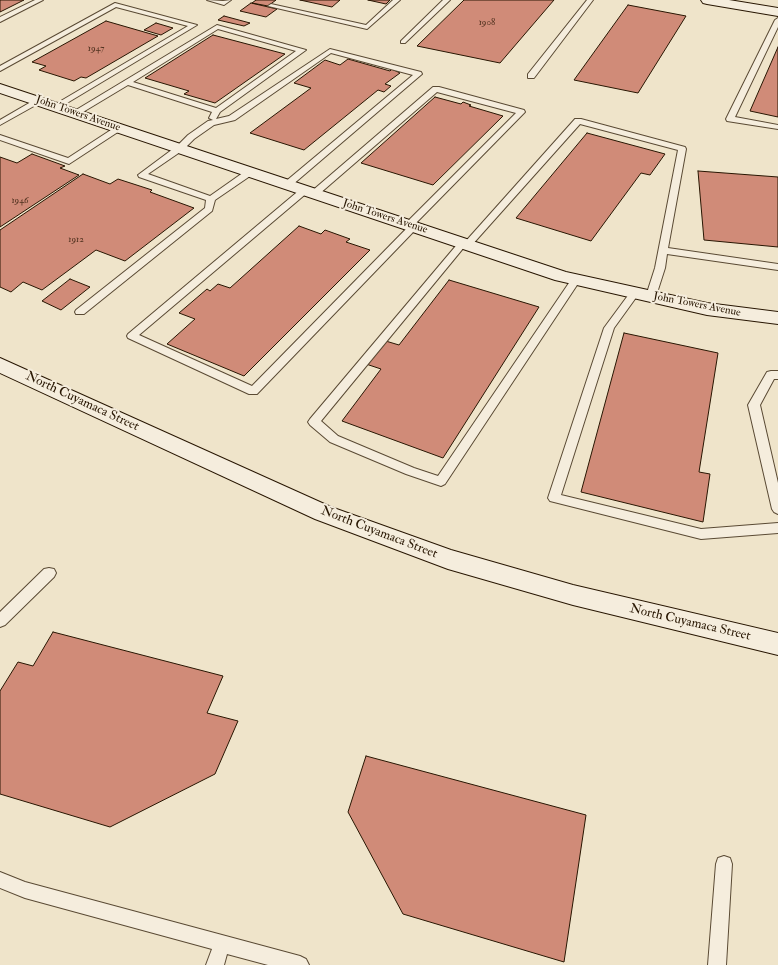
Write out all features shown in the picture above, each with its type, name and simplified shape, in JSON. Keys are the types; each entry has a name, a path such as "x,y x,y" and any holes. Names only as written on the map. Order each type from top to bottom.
{"street":[{"path":"707,0 778,12"},
{"name":"John Towers Avenue","path":"0,88 561,276 707,309 778,318"},
{"name":"North Cuyamaca Street","path":"0,364 323,513 448,559 573,595 778,644"}],"lane":[{"path":"0,20 40,0"},
{"path":"210,0 224,3 228,0"},
{"path":"271,6 367,27 397,0"},
{"path":"403,42 447,0"},
{"path":"531,76 590,0"},
{"path":"0,69 115,5 194,25 58,107"},
{"path":"778,20 776,30 730,119 778,127"},
{"path":"75,114 217,27 302,50 217,111 211,123"},
{"path":"211,199 142,175 180,148 191,137 211,123 232,118 330,51 418,74 288,184"},
{"path":"127,82 217,111"},
{"path":"436,89 520,112 411,225 253,391 132,336 436,89"},
{"path":"0,123 39,101"},
{"path":"576,279 440,481 410,471 334,439 314,422 466,244 578,121 682,149 660,268 643,294 609,328 554,498 701,534 778,528"},
{"path":"0,137 69,161 120,128"},
{"path":"80,312 209,209 211,199 250,172"},
{"path":"663,250 778,267"},
{"path":"778,375 771,375 754,406 778,509"},
{"path":"0,621 49,573"},
{"path":"717,965 724,864"},
{"path":"0,880 24,890 300,965"},
{"path":"215,965 222,944"}],"building":[{"path":"0,0 24,0 0,12"},
{"path":"256,0 276,0 268,6 252,3"},
{"path":"300,0 340,0 332,7"},
{"path":"368,0 390,0 386,4"},
{"path":"464,0 554,0 500,63 417,46"},
{"path":"251,3 277,9 266,17 240,11"},
{"path":"628,5 686,16 638,93 574,80"},
{"path":"224,16 250,23 244,26 218,20"},
{"path":"106,21 158,36 86,78 81,77 74,81 39,70 46,66 32,62"},
{"path":"156,23 173,28 161,35 144,30"},
{"path":"213,35 285,54 215,103 184,94 189,91 145,78"},
{"path":"778,47 778,117 750,111"},
{"path":"348,59 390,71 392,69 400,73 385,84 391,86 384,92 378,90 304,150 250,133 311,88 294,83 325,60 340,65"},
{"path":"435,97 461,104 463,102 471,105 469,106 503,116 433,185 361,163"},
{"path":"587,133 665,154 650,175 641,173 591,241 516,218"},
{"path":"32,154 65,166 60,168 79,175 0,227 0,157 17,163"},
{"path":"698,171 778,177 778,247 704,240"},
{"path":"83,174 110,184 118,179 152,190 150,192 194,208 125,261 96,250 42,290 23,282 11,292 0,287 0,230"},
{"path":"299,226 321,234 325,230 350,239 346,242 370,250 244,376 167,344 195,319 179,313 207,289 210,291 218,284 230,288"},
{"path":"70,279 90,287 61,310 42,301"},
{"path":"449,280 539,307 443,458 342,421 381,369 360,362 379,339 399,345"},
{"path":"624,333 718,353 699,472 710,474 703,522 581,492"},
{"path":"53,632 223,676 207,713 238,721 215,774 110,827 0,794 0,691 18,662 33,666"},
{"path":"366,756 586,815 564,962 403,914 348,812"}]}
